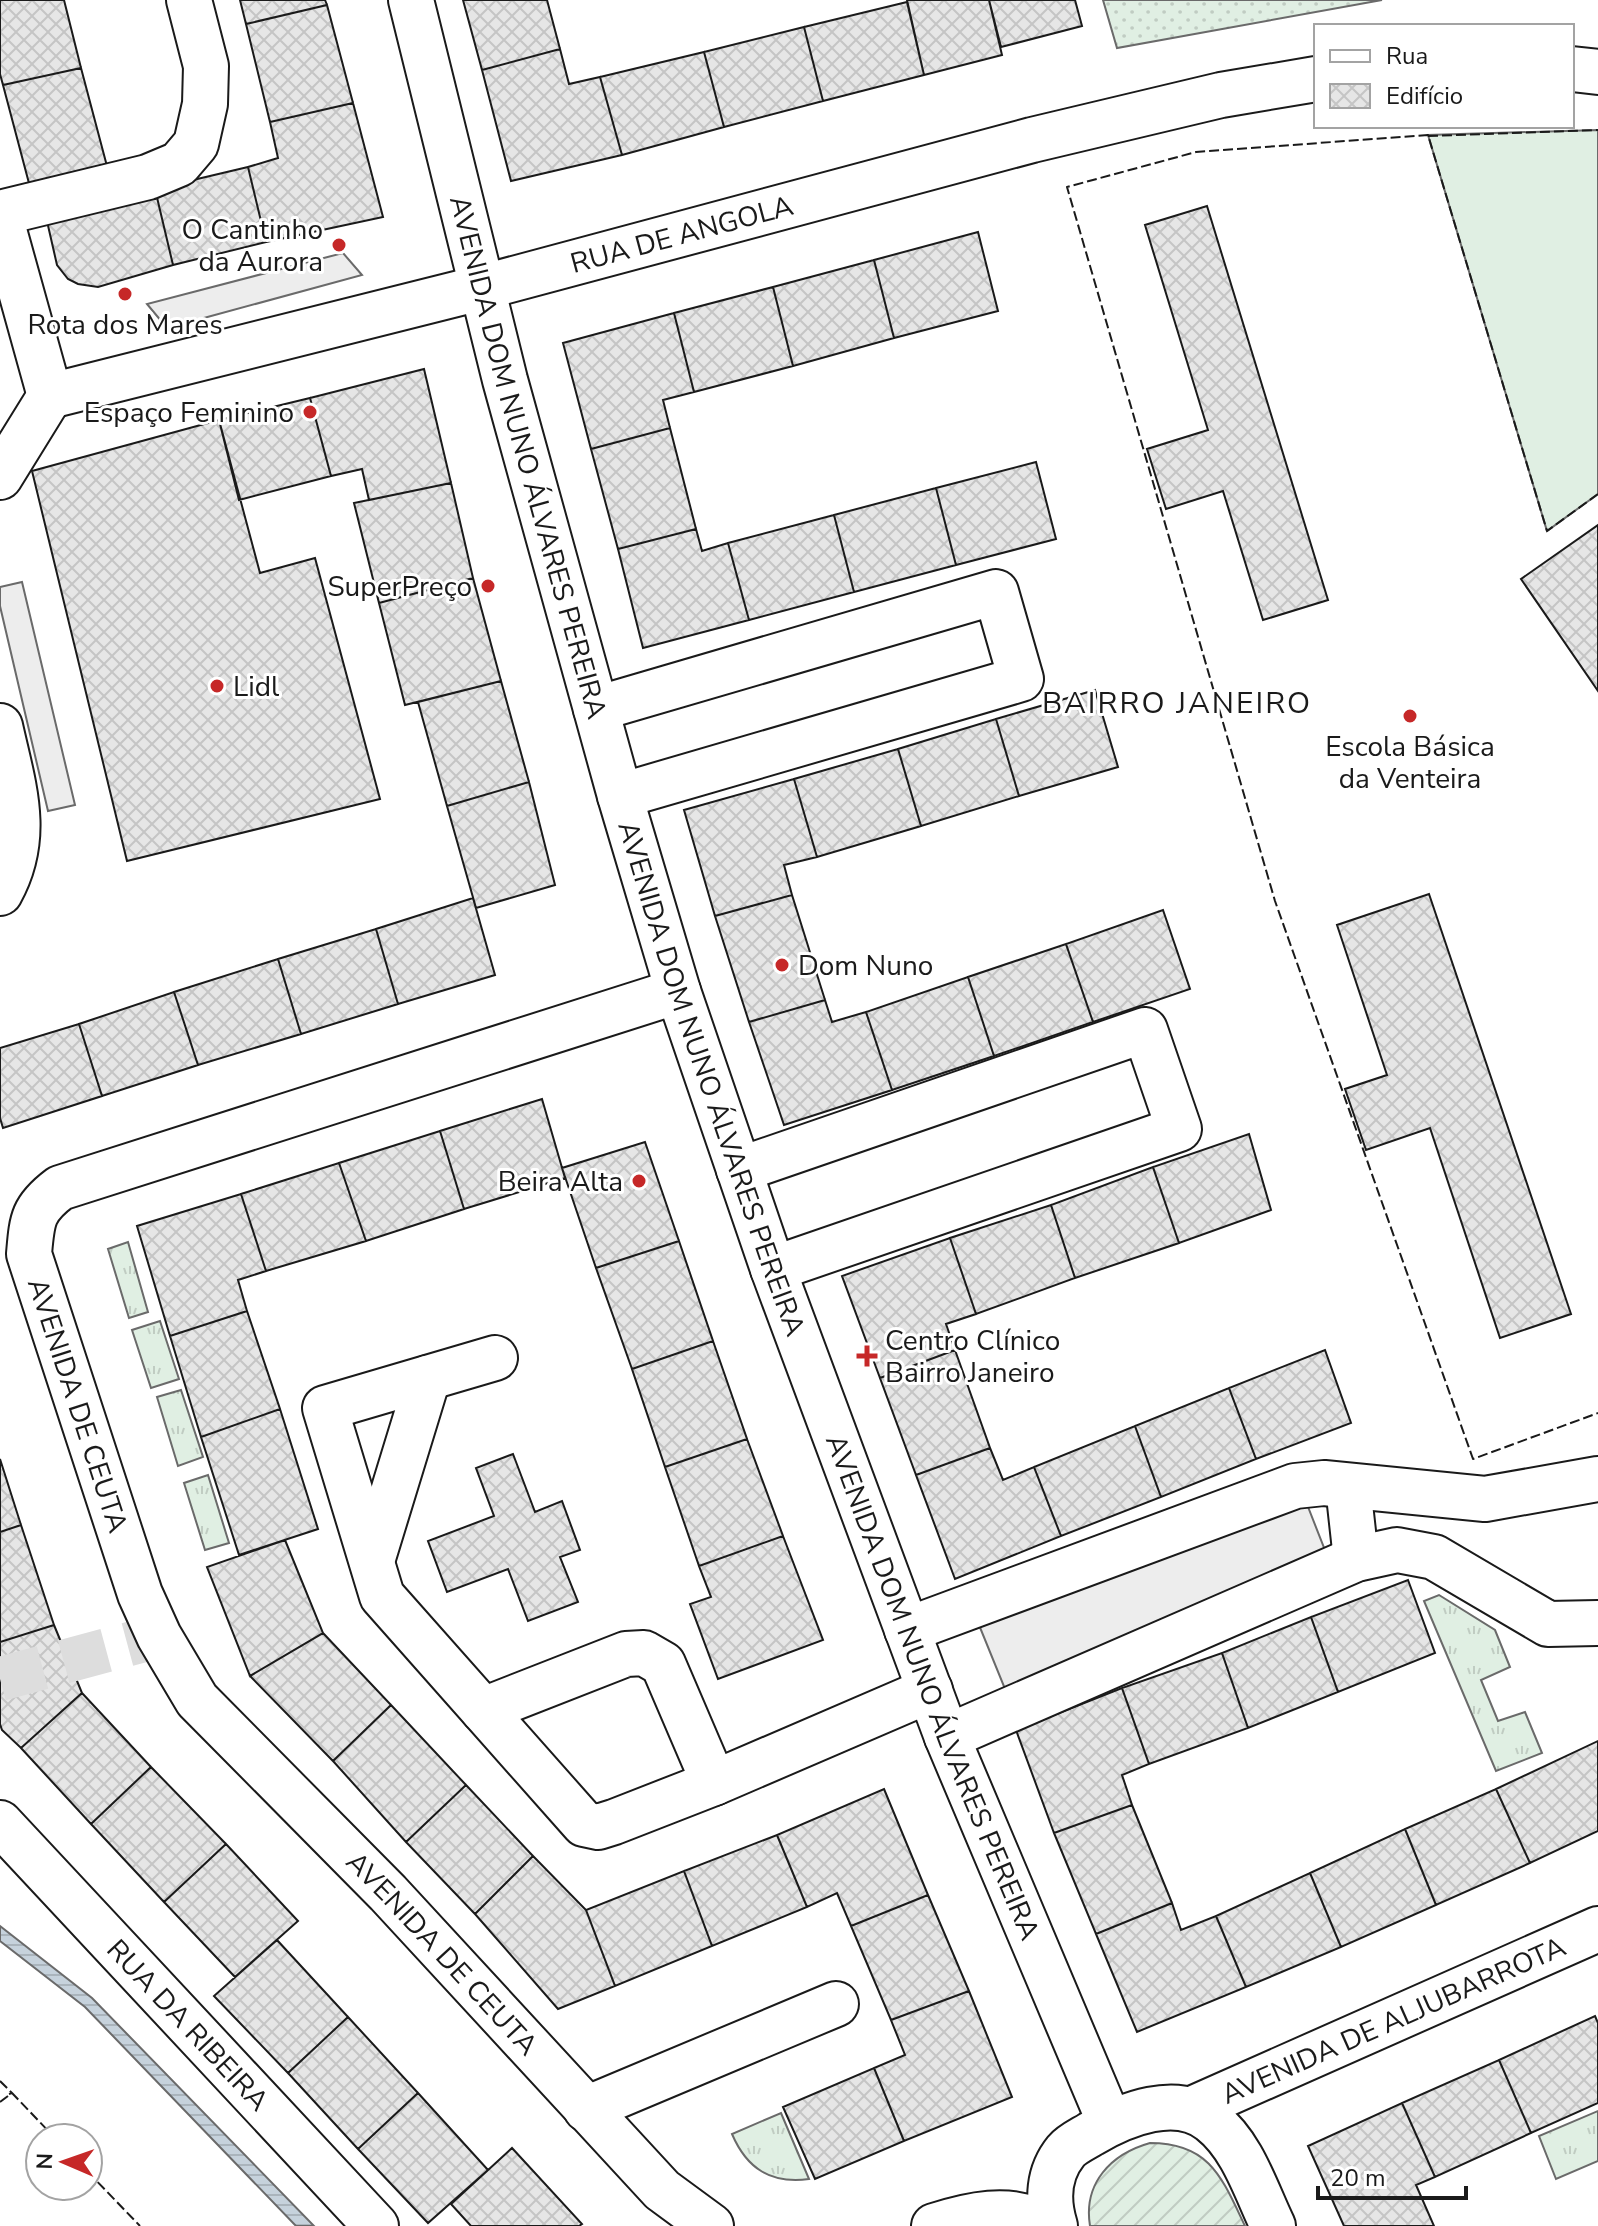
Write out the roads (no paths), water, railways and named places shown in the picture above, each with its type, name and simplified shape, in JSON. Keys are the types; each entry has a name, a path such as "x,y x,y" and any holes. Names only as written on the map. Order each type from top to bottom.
{"street":[{"path":"0,477 50,396 0,214 148,177 179,164 196,144 205,104 206,66 189,0"},
{"name":"AVENIDA DOM NUNO ÁLVARES PEREIRA","path":"411,0 480,288 620,796 678,991 773,1269 947,1737 1110,2123"},
{"path":"1574,69 1598,72"},
{"name":"RUA DE ANGOLA","path":"50,396 480,288 1032,140 1221,95 1314,79"},
{"path":"596,709 996,592 1021,679 620,796"},
{"path":"0,726 19,813 16,851 0,893"},
{"name":"AVENIDA DE CEUTA","path":"678,991 60,1188 40,1203 32,1220 29,1254 140,1594 159,1636 197,1700 388,1893 662,2190 711,2226"},
{"path":"739,1170 1145,1030 1179,1129 773,1269"},
{"path":"495,1358 325,1408 382,1596 584,1824 598,1827 614,1822 714,1783 930,1690"},
{"path":"372,1561 428,1378"},
{"path":"907,1630 1295,1486 1324,1483 1485,1499 1598,1479"},
{"path":"1348,1486 1356,1559"},
{"path":"947,1737 1356,1559 1397,1550 1434,1557 1548,1624 1598,1623"},
{"path":"483,1710 626,1654 644,1653 663,1664 714,1783"},
{"name":"RUA DA RIBEIRA","path":"0,1823 376,2226"},
{"name":"AVENIDA DE ALJUBARROTA","path":"1192,2109 1597,1931"},
{"path":"586,2109 836,2004"},
{"path":"1055,2226 1050,2209 1050,2187 1067,2148 1110,2123 1149,2109 1192,2109 1211,2120 1231,2141 1273,2226"},
{"path":"934,2226 959,2218 1000,2214 1031,2217 1042,2226"}],"tunnel":[{"path":"0,1679 159,1636"}],"place":[{"name":"O Cantinho da Aurora","path":"339,245"},
{"name":"Rota dos Mares","path":"125,294"},
{"name":"Espaço Feminino","path":"310,412"},
{"name":"SuperPreço","path":"488,586"},
{"name":"Lidl","path":"217,686"},
{"name":"Escola Básica da Venteira","path":"1410,716"},
{"name":"Dom Nuno","path":"782,965"},
{"name":"Beira Alta","path":"639,1181"},
{"name":"Centro Clínico Bairro Janeiro","path":"867,1356"}],"district":[{"name":"BAIRRO JANEIRO","path":"1177,703"}]}
